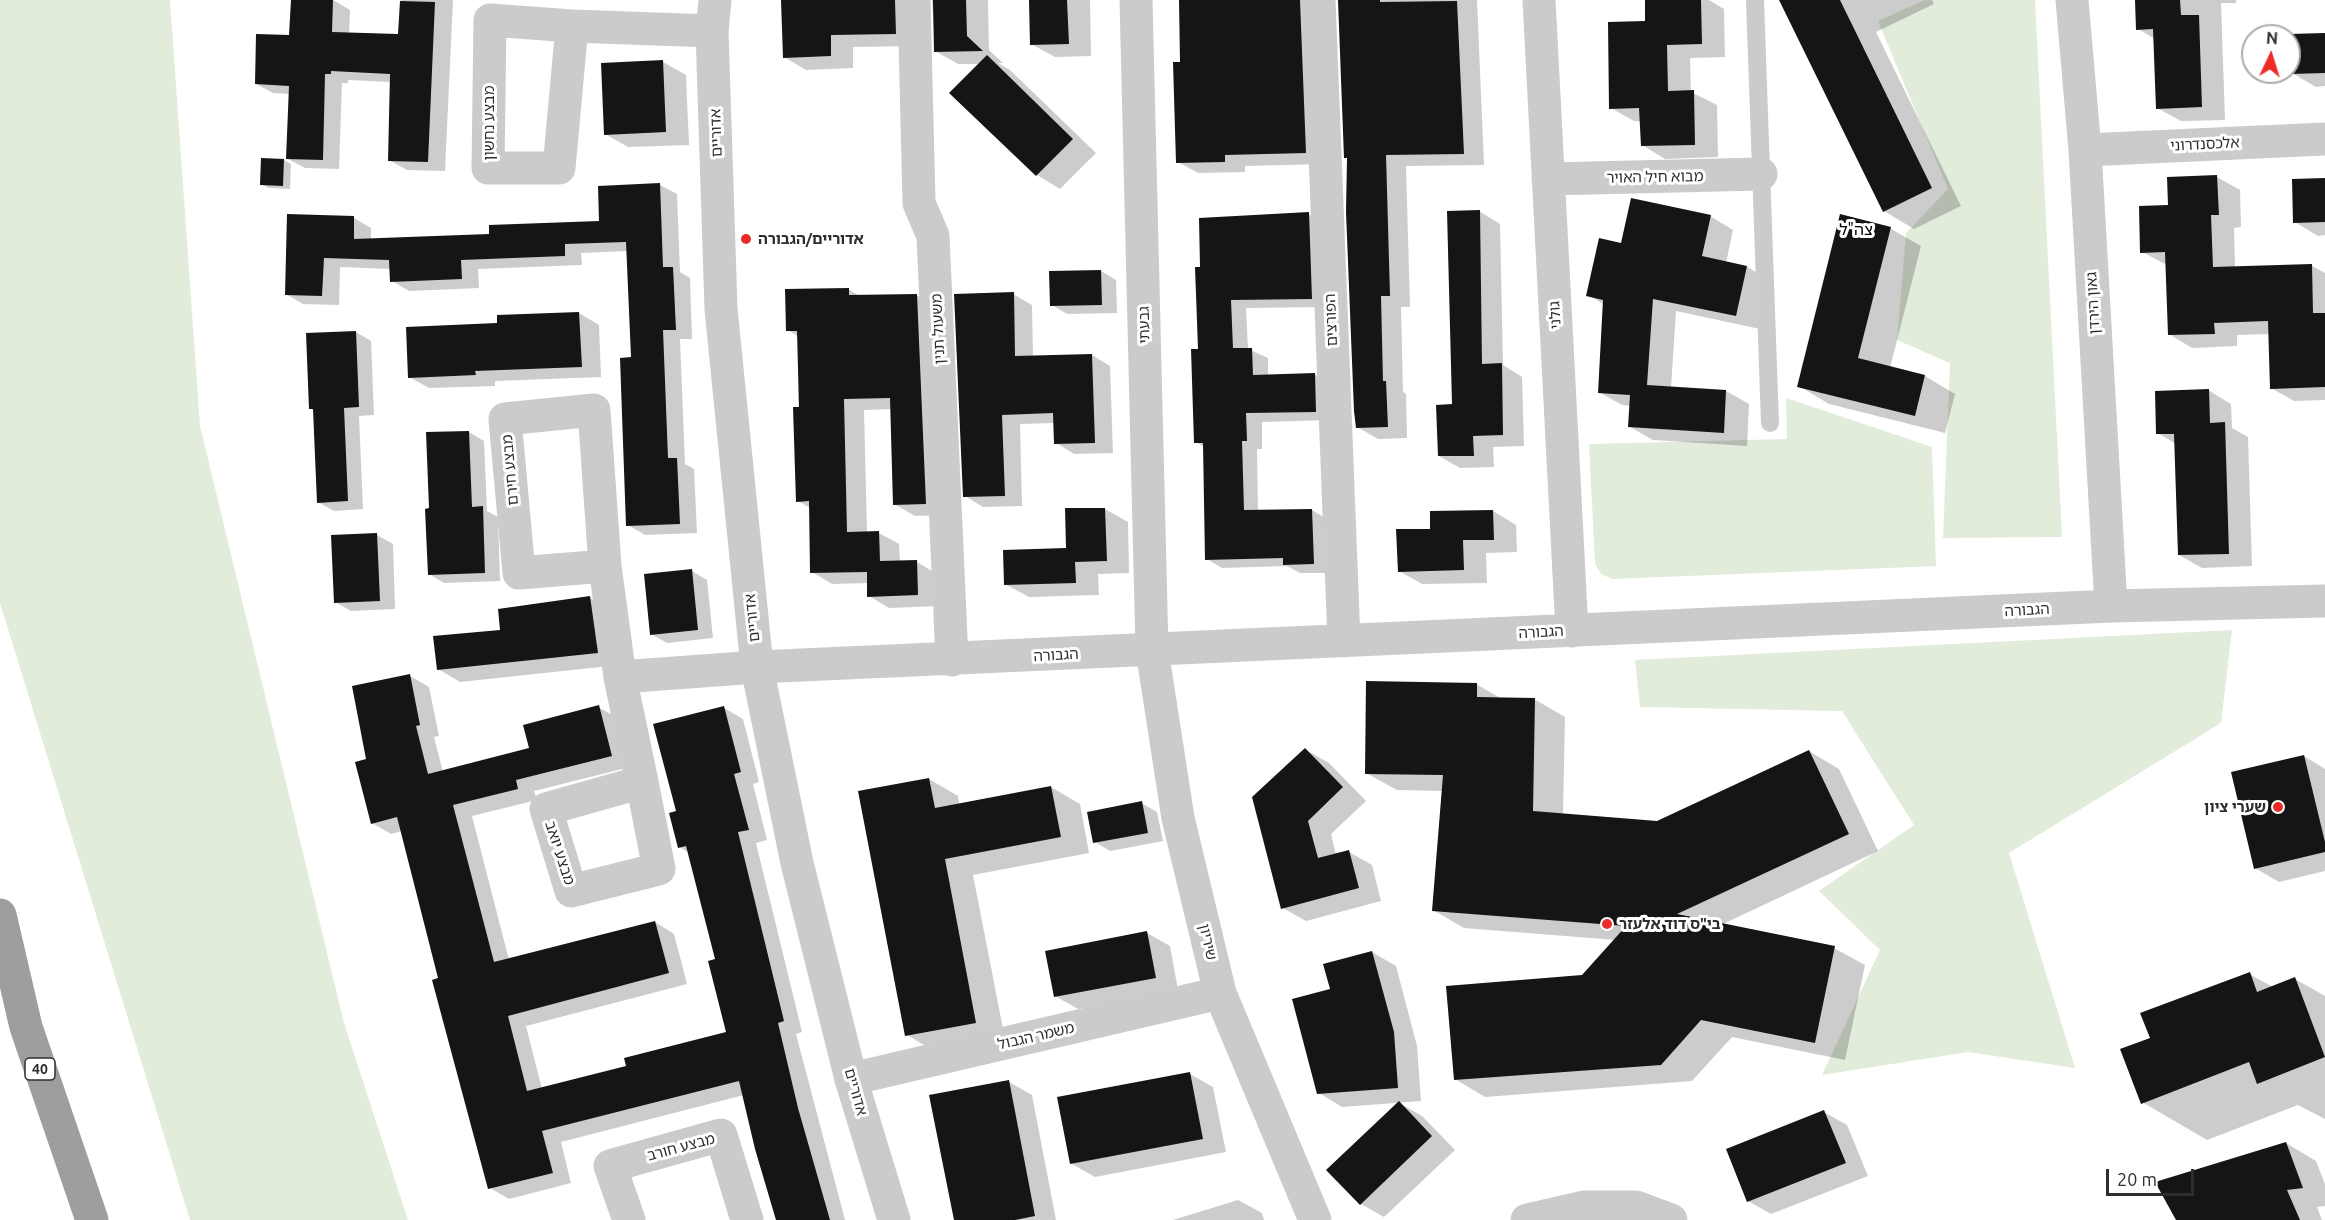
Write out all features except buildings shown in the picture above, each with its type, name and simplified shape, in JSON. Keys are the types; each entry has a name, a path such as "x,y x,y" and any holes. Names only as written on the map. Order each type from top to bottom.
{"highway":[{"name":"40","path":"0,915 26,1027 92,1220"}],"street":[{"name":"משעול תנין","path":"914,0 919,203 933,236 952,660"},
{"name":"גבעתי","path":"1136,0 1152,650"},
{"name":"הפורצים","path":"1318,0 1344,641"},
{"name":"גולני","path":"1539,0 1572,631"},
{"name":"גאון הירדן","path":"2072,0 2085,150 2111,606"},
{"name":"מבצע נחשון","path":"572,26 559,168 488,168 490,20 572,26 714,16"},
{"name":"אדוריים","path":"714,16 721,309 757,667 796,863 851,1079 894,1220"},
{"name":"אלכסנדרוני","path":"2085,150 2325,138"},
{"name":"מבוא חיל האויר","path":"1548,179 1761,174"},
{"name":"מבצע חירם","path":"605,566 519,573 505,419 594,410 605,566 620,677"},
{"name":"הגבורה","path":"620,677 757,667 2111,606 2325,601"},
{"name":"שיריון","path":"1152,650 1178,818 1220,993 1315,1220"},
{"path":"620,677 642,782"},
{"name":"משמר הגבול","path":"851,1079 1220,993"},
{"name":"מבצע חורב","path":"629,1220 610,1166 721,1135 747,1220"},
{"path":"1527,1220 1584,1207 1636,1208 1671,1220"}],"lane":[{"path":"1755,0 1770,423"}],"green space":[{"path":"0,0 170,0 200,426 344,1023 408,1220 190,1220 0,603"},
{"path":"1925,0 2035,0 2062,537 1943,538 1950,363 1897,340 1906,233 1948,189 1878,21"},
{"path":"1786,398 1932,447 1936,566 1612,579 1601,574 1595,564 1589,444 1787,439"},
{"path":"2232,630 2221,723 2009,853 2075,1068 1968,1052 1822,1075 1880,950 1819,891 1914,825 1842,711 1640,707 1635,660"}],"place":[{"name":"אדוריים/הגבורה","path":"746,239"},
{"name":"שערי ציון","path":"2278,807"},
{"name":"בי\"ס דוד אלעזר","path":"1607,924"}],"district":[{"name":"צה\"ל","path":"1856,230"}]}
